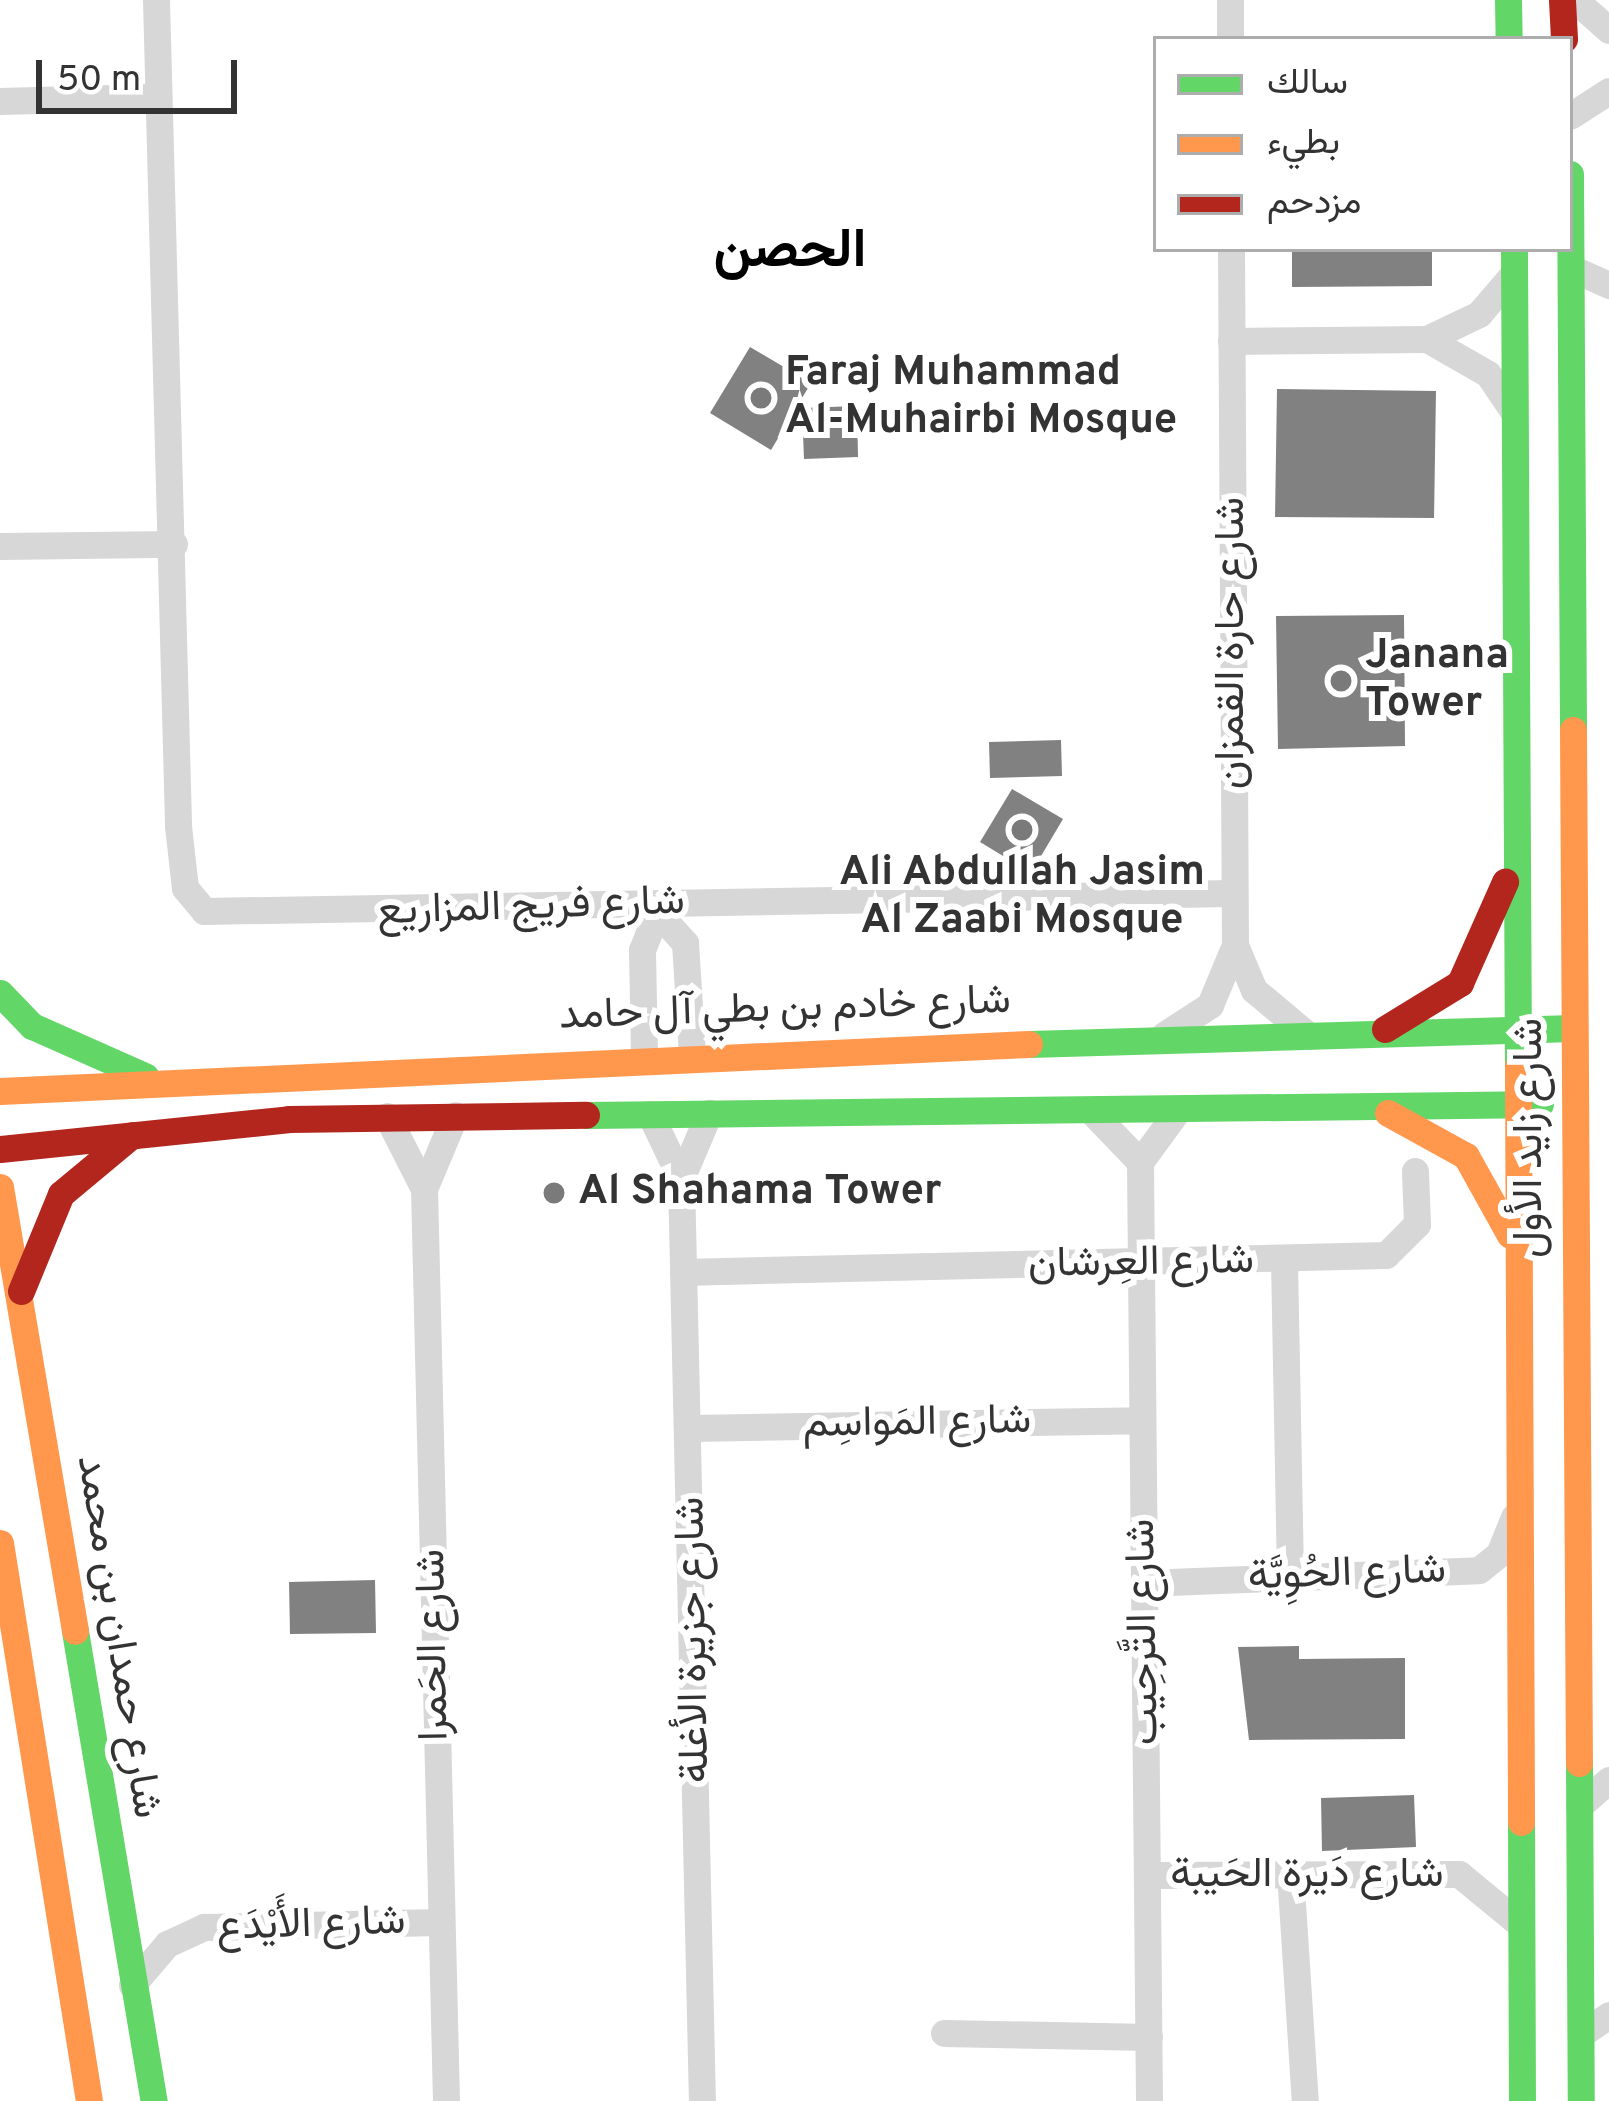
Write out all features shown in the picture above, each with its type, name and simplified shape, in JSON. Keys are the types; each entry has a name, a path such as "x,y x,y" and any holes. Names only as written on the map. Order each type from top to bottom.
{"main road":[{"path":"1508,0 1509,36"},
{"path":"1562,0 1564,36"},
{"name":"شارع زايد الأول","path":"1571,252 1581,2101"},
{"name":"شارع زايد الأول","path":"1515,260 1514,1028 1522,2101"},
{"path":"1368,1037 1460,983 1514,855"},
{"path":"0,993 32,1026 160,1082"},
{"name":"شارع خادم بن بطي آل حامد","path":"0,1091 644,1055 1574,1028"},
{"path":"0,1149 151,1126 387,1116 1572,1103"},
{"path":"1365,1108 1422,1124 1458,1148 1516,1253"},
{"path":"18,1302 61,1194 106,1151 151,1126"},
{"name":"شارع حمدان بن محمد","path":"0,1187 154,2101"},
{"path":"0,1544 89,2101"}],"street":[{"name":"شارع فريج المزاريع","path":"156,0 183,873 193,902 219,917 1233,893"},
{"path":"1230,0 1230,36"},
{"path":"1576,0 1609,30"},
{"path":"1573,114 1609,91"},
{"path":"0,101 158,98"},
{"name":"شارع حارة القمزان","path":"1231,252 1235,945 1254,990 1310,1036"},
{"path":"1231,341 1427,339 1478,314 1515,260"},
{"path":"1571,268 1609,285"},
{"path":"1427,339 1488,374 1515,414"},
{"path":"0,546 174,544"},
{"path":"644,1055 642,950 657,913 685,944 692,1054"},
{"name":"شارع حارة القمزان","path":"1155,1039 1210,1005 1235,945"},
{"path":"1091,1111 1140,1162 1178,1110"},
{"name":"شارع جزيرة الأغلة","path":"702,2101 691,1428 681,1179 709,1113"},
{"name":"شارع جزيرة الأغلة","path":"650,1114 681,1179"},
{"name":"شارع الحَمرا","path":"446,2101 424,1189 455,1115"},
{"name":"شارع الحَمرا","path":"387,1116 424,1189"},
{"name":"شارع التَّرحِيب","path":"1140,1162 1149,2101"},
{"path":"1284,1261 1397,1251 1417,1224 1415,1171"},
{"name":"شارع العِرشان","path":"683,1272 1284,1261 1290,1576"},
{"name":"شارع المَواسِم","path":"691,1428 1142,1420"},
{"name":"شارع الحُوِيَّة","path":"1144,1583 1479,1570 1499,1554 1516,1514"},
{"path":"1579,1806 1609,1780"},
{"path":"1290,1873 1304,2101"},
{"name":"شارع دَيرة الحَيبة","path":"1147,1875 1460,1874 1521,1925"},
{"name":"شارع الأَيْدَع","path":"132,1984 167,1944 204,1928 440,1922"},
{"path":"1579,1947 1609,1970"},
{"path":"1581,2034 1609,2015"},
{"path":"944,2032 1149,2037"}],"building":[{"path":"1292,252 1432,252 1432,286 1292,287"},
{"name":"Faraj Muhammad Al-Muhairbi Mosque","path":"750,347 811,383 771,450 710,413"},
{"path":"1277,389 1436,391 1434,518 1275,517"},
{"path":"857,406 858,457 804,459 802,408"},
{"name":"Janana Tower","path":"1404,615 1405,746 1278,749 1276,616"},
{"path":"1061,740 1062,776 990,778 989,742"},
{"name":"Ali Abdullah Jasim Al Zaabi Mosque","path":"1012,789 1063,819 1031,873 980,842"},
{"path":"375,1580 376,1633 290,1634 289,1582"},
{"path":"1299,1646 1299,1659 1405,1658 1405,1739 1249,1740 1238,1647"},
{"path":"1414,1795 1416,1847 1322,1851 1321,1798"}],"traffic: fast":[{"path":"1508,0 1509,36"},
{"path":"1514,252 1518,1066"},
{"path":"1570,252 1573,730"},
{"path":"0,993 32,1026 145,1076"},
{"path":"1029,1044 1573,1028"},
{"path":"586,1115 1540,1104"},
{"path":"75,1631 154,2101"},
{"path":"1579,1763 1581,2101"},
{"path":"1521,1822 1522,2101"}],"traffic: slow":[{"path":"1573,730 1579,1763"},
{"path":"0,1091 1029,1044"},
{"path":"1518,1066 1521,1822"},
{"path":"1388,1113 1466,1156 1510,1235"},
{"path":"0,1187 75,1631"},
{"path":"0,1543 89,2101"}],"traffic: jam":[{"path":"1562,0 1564,36"},
{"path":"1385,1029 1460,983 1505,882"},
{"path":"0,1149 289,1119 586,1115"},
{"path":"21,1291 61,1194 132,1135"}],"place":[{"name":"Faraj Muhammad Al-Muhairbi Mosque","path":"761,398"},
{"name":"Janana Tower","path":"1341,681"},
{"name":"Ali Abdullah Jasim Al Zaabi Mosque","path":"1022,830"},
{"name":"Al Shahama Tower","path":"554,1193"}],"district":[{"name":"الحصن","path":"790,253"}]}
